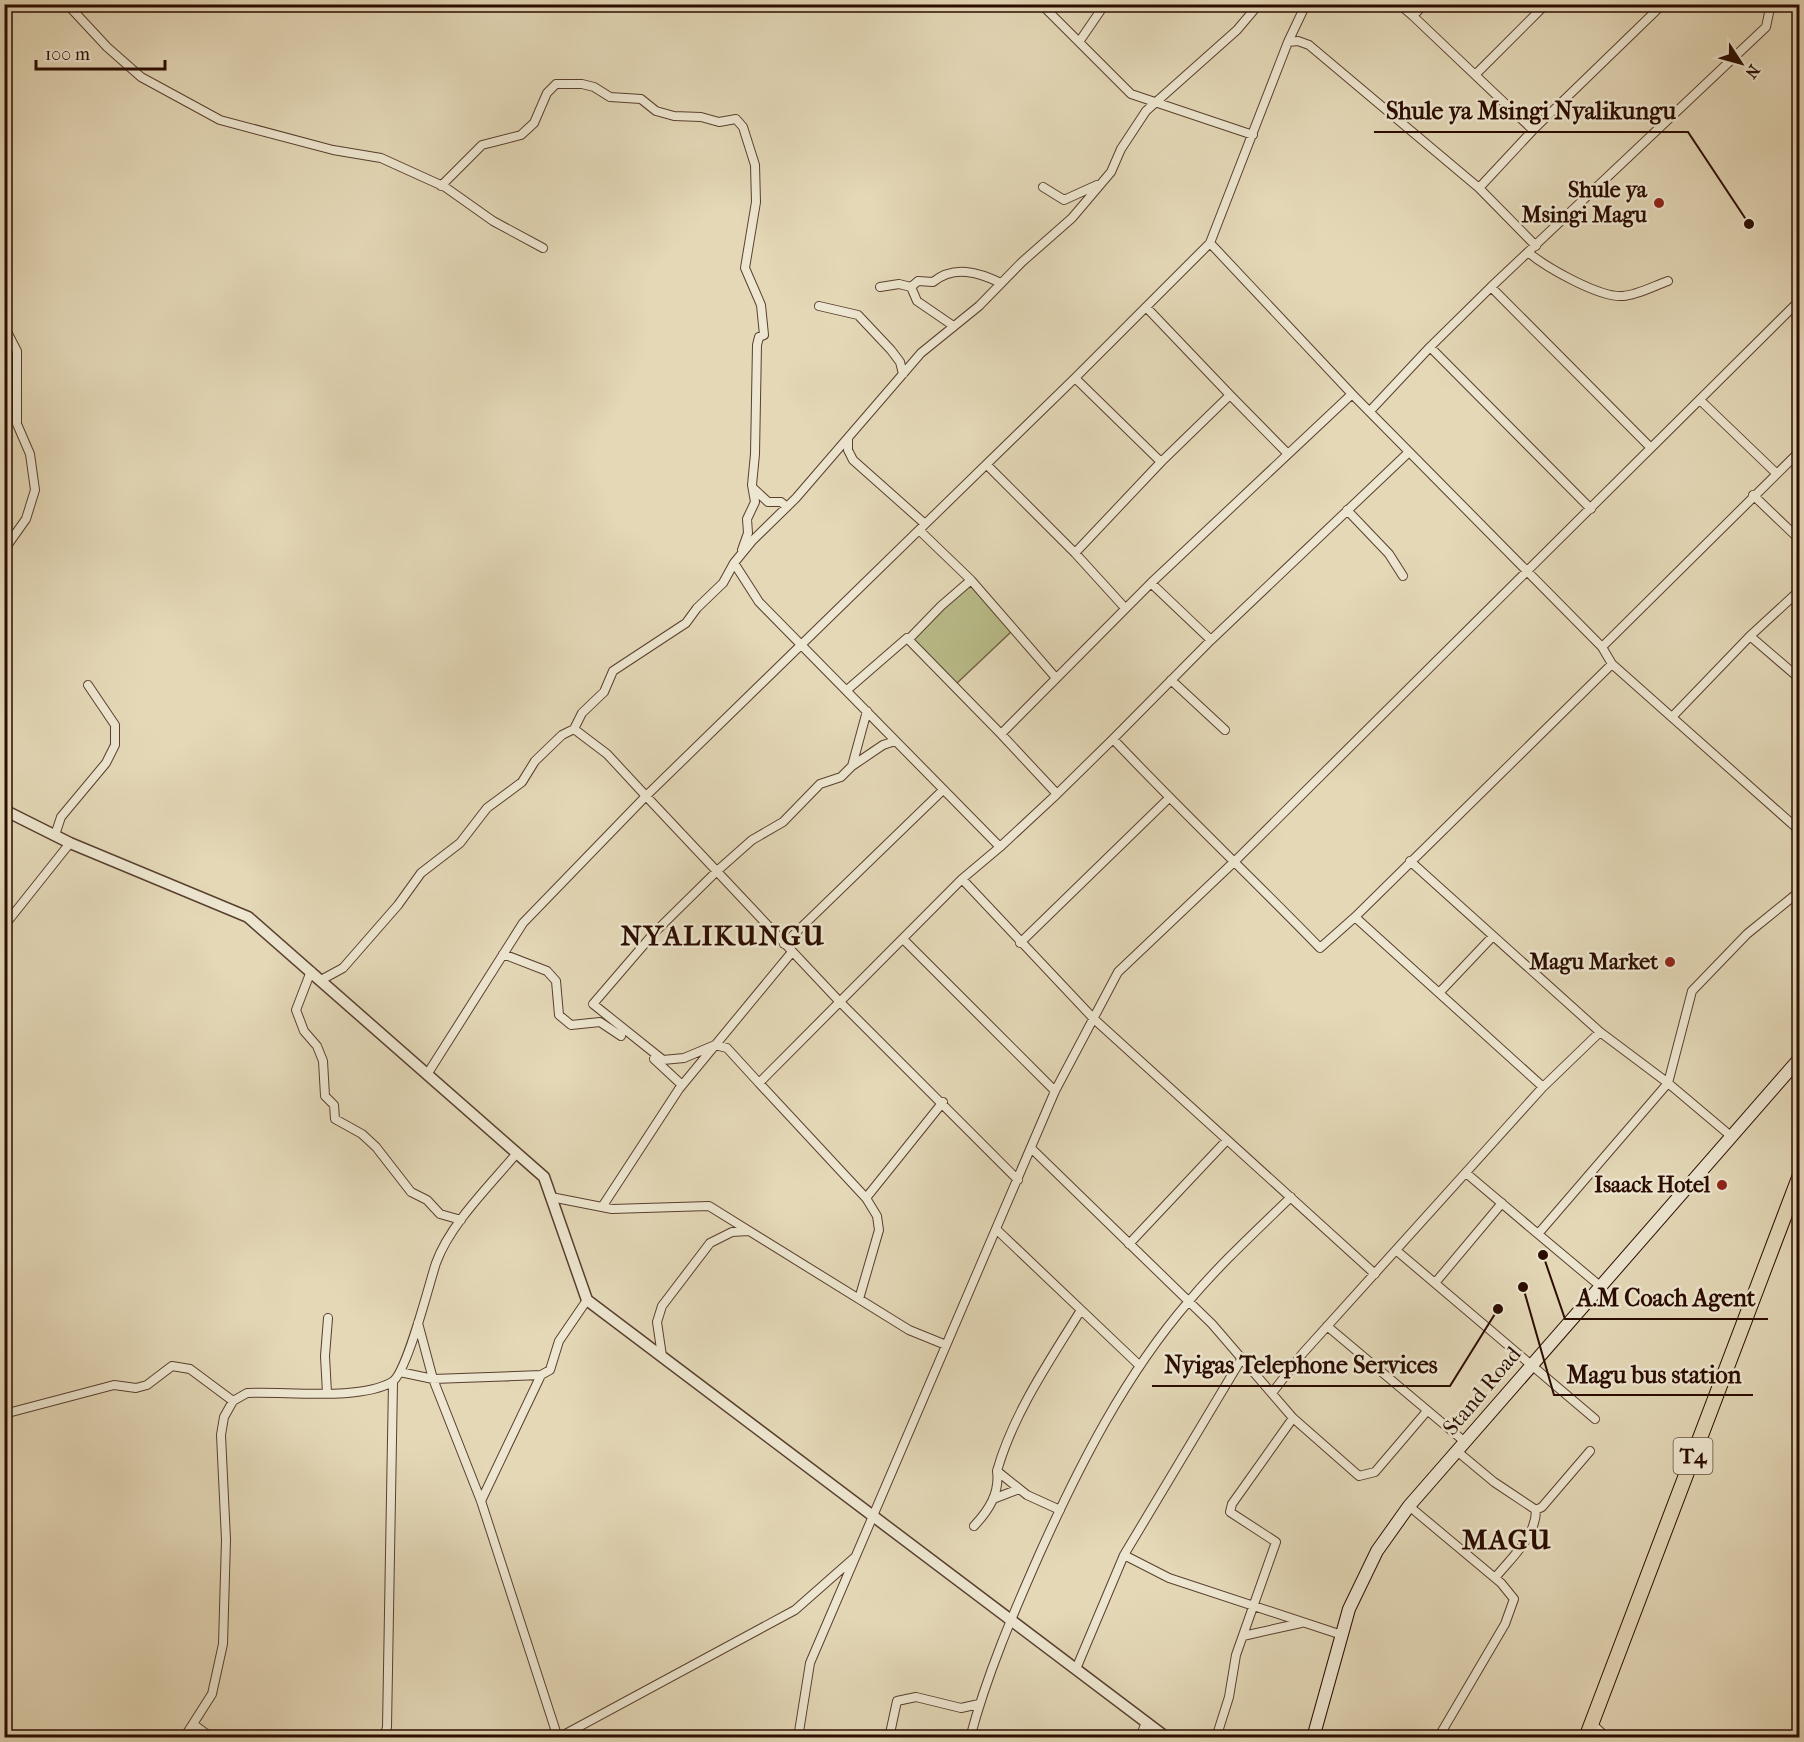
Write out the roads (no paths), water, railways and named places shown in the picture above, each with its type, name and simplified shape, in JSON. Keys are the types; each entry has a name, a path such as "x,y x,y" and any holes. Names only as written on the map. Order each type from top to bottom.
{"highway":[{"name":"T4","path":"1586,1737 1800,1175"}],"main road":[{"name":"Stand Road","path":"1313,1737 1349,1609 1377,1551 1409,1506 1800,1058"}],"street":[{"path":"1041,4 1131,94 1253,135"},
{"path":"1079,42 1105,4"},
{"path":"737,559 832,457 921,353 952,325 979,306 1072,218 1111,172 1134,127 1156,102 1237,30 1259,4"},
{"path":"428,1073 523,923 646,796 987,465 1210,243 1288,42 1306,4"},
{"path":"1399,4 1533,130"},
{"path":"1413,16 1424,4"},
{"path":"1476,75 1546,4"},
{"path":"1479,188 1533,130 1663,4"},
{"path":"1370,411 1491,287 1766,27 1770,8 1767,4"},
{"path":"72,6 107,47 141,77 220,120 333,150 381,158 441,186 493,221 543,248"},
{"path":"1288,42 1298,41 1309,45 1479,188 1536,246"},
{"path":"321,980 343,968 398,905 421,873 460,843 487,808 522,782 535,761 562,735 574,729 582,713 604,692 613,671 686,623 723,583 748,533 747,519 755,502 752,485 755,454 756,345 759,337 764,335 765,326 761,305 745,268 756,202 755,165 742,127 736,119 719,122 701,117 674,116 656,111 642,99 610,97 594,87 582,84 555,84 547,93 534,123 521,135 482,145 441,186"},
{"path":"1042,187 1064,200 1101,184"},
{"path":"1210,243 1352,394 1602,648 1612,664 1800,831"},
{"path":"1528,254 1549,270 1607,294 1622,296 1668,281"},
{"path":"911,287 918,281 933,282 943,273 957,271 981,273 1001,283"},
{"path":"880,287 899,284 911,287"},
{"path":"911,287 917,301 952,325"},
{"path":"1491,287 1651,448"},
{"path":"798,1737 810,1663 1055,1091 1118,972 1235,861 1800,300"},
{"path":"819,306 858,315 891,350 900,362 903,374"},
{"path":"1146,307 1287,453"},
{"path":"4,326 17,351 17,424 30,454 35,490 26,519 4,550"},
{"path":"1430,347 1591,509"},
{"path":"1075,378 1161,462"},
{"path":"1000,734 1150,583 1352,394"},
{"path":"1075,553 1161,462 1230,395"},
{"path":"1700,400 1776,473"},
{"path":"848,438 848,450 853,459 922,527 1056,678"},
{"path":"1602,648 1753,495 1800,451"},
{"path":"759,1083 962,879 1000,848 1057,794 1211,640 1409,452"},
{"path":"832,457 853,459"},
{"path":"987,465 1075,553 1125,608"},
{"path":"754,489 768,502 781,502 787,507"},
{"path":"1753,495 1800,540"},
{"path":"1347,510 1389,554 1403,576"},
{"path":"737,559 759,602 1000,848"},
{"path":"847,690 907,638 909,639 941,606 971,580"},
{"path":"1150,583 1211,640"},
{"path":"1673,716 1750,636 1800,590"},
{"path":"1750,636 1800,680"},
{"path":"909,639 1057,794"},
{"path":"1113,739 1320,948 1355,917 1612,664"},
{"path":"1171,680 1225,730"},
{"path":"55,835 62,817 106,763 115,745 115,725 88,685"},
{"path":"852,766 867,711"},
{"path":"574,729 607,754 784,944 1018,1180"},
{"path":"859,1299 879,1230 877,1216 866,1198 727,1048 715,1045 684,1058 663,1060 593,1005 664,922 752,840 783,822 820,784 841,777 876,749 895,741"},
{"path":"784,944 943,790"},
{"path":"1020,943 1169,798"},
{"path":"4,810 70,843 248,917 544,1177 587,1300 1167,1737"},
{"path":"4,926 70,843"},
{"path":"1410,861 1600,1032 1668,1083 1732,1137"},
{"path":"962,879 1094,1019 1375,1274"},
{"path":"1538,1234 1668,1083 1692,991 1748,934 1800,891"},
{"path":"1355,917 1543,1087"},
{"path":"1439,993 1493,936"},
{"path":"903,939 1055,1091"},
{"path":"602,1207 682,1085 792,952"},
{"path":"503,954 547,971 556,981 559,1014 571,1025 584,1026 600,1022 655,1060 682,1085"},
{"path":"310,971 296,1010 304,1031 317,1046 323,1061 326,1096 334,1105 335,1119 362,1134 376,1147 411,1192 427,1200 440,1214 461,1220"},
{"path":"1272,1394 1327,1326 1543,1087 1600,1032"},
{"path":"866,1198 943,1102"},
{"path":"1129,1244 1227,1140"},
{"path":"1032,1148 1212,1324 1293,1418 1359,1476 1375,1472 1427,1411"},
{"path":"384,1737 388,1718 393,1382 400,1372 418,1323 437,1260 461,1220 517,1153"},
{"path":"1466,1173 1600,1286"},
{"path":"551,1197 602,1207 709,1206 909,1330 946,1346"},
{"path":"970,1737 979,1704 1010,1620 1060,1510 1139,1365 1187,1302 1230,1256 1291,1197"},
{"path":"1435,1283 1502,1203"},
{"path":"996,1229 1139,1365"},
{"path":"662,1356 657,1322 662,1306 710,1243 732,1232 749,1231"},
{"path":"1396,1251 1595,1419"},
{"path":"400,1372 433,1379 541,1375 550,1370 559,1341 587,1300"},
{"path":"974,1526 987,1512 993,1498 998,1484 997,1471 1002,1452 1045,1369 1081,1310"},
{"path":"327,1393 325,1356 328,1318"},
{"path":"418,1323 433,1379 481,1501 558,1737 795,1610 855,1557"},
{"path":"1327,1326 1427,1411 1494,1482 1536,1510"},
{"path":"1076,1669 1124,1555 1242,1358"},
{"path":"4,1414 114,1385 136,1388 147,1385 172,1366 190,1369 233,1401"},
{"path":"481,1501 541,1375"},
{"path":"184,1737 212,1694 223,1644 226,1540 221,1434 225,1417 233,1401 247,1393 357,1393 393,1382"},
{"path":"1216,1737 1243,1636 1276,1542 1230,1512 1232,1504 1293,1418"},
{"path":"1536,1510 1542,1507 1590,1451"},
{"path":"997,1471 1027,1495 1060,1510"},
{"path":"993,1498 1019,1489"},
{"path":"1409,1506 1495,1578 1514,1599 1505,1624 1438,1737"},
{"path":"1495,1578 1525,1542 1536,1523 1536,1510"},
{"path":"1124,1555 1169,1578 1342,1635"},
{"path":"1243,1636 1303,1623"},
{"path":"889,1737 897,1701 916,1697 961,1708 979,1704"},
{"path":"1140,1737 1146,1722"},
{"path":"1591,1723 1607,1737"},
{"path":"193,1724 212,1737"}],"place":[{"name":"Shule ya Msingi Magu","path":"1659,203"},
{"name":"Shule ya Msingi Nyalikungu","path":"1749,224"},
{"name":"Magu Market","path":"1670,962"},
{"name":"Isaack Hotel","path":"1722,1185"},
{"name":"A.M Coach Agent","path":"1543,1255"},
{"name":"Magu bus station","path":"1523,1287"},
{"name":"Nyigas Telephone Services","path":"1498,1309"}],"district":[{"name":"NYALIKUNGU","path":"723,935"},
{"name":"MAGU","path":"1507,1539"}]}
